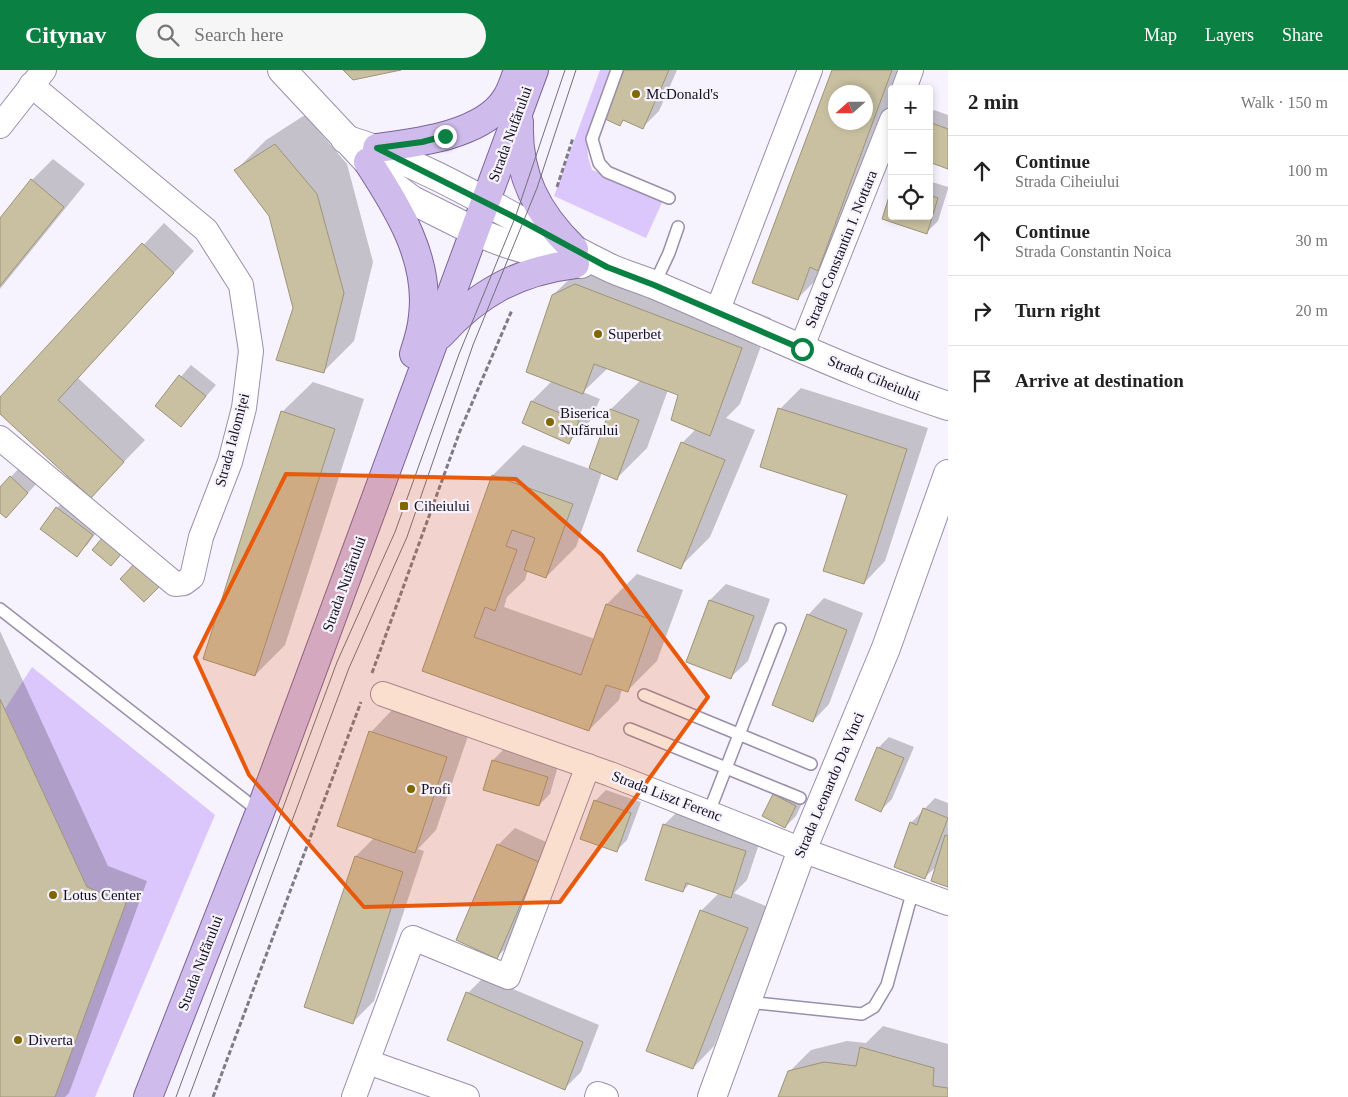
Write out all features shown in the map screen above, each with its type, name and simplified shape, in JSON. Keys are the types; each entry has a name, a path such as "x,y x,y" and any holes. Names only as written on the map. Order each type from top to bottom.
{"main road":[{"path":"412,398 409,383 410,366 423,317 424,291 421,269 406,227 383,185 372,155 445,136 479,122 496,110 507,97 518,70"},
{"name":"Strada Nufărului","path":"146,1093 260,812 534,70"},
{"path":"434,342 452,322 484,295 498,286 526,274 556,266 574,256 533,196 522,166 519,146 520,106"}],"street":[{"name":"Strada Ciheiului","path":"282,70 345,138 372,155 445,181 485,202 574,256"},
{"path":"717,312 810,70"},
{"path":"906,85 912,70"},
{"name":"Strada Ialomiței","path":"0,126 38,78 206,230 241,285 251,351 244,408 230,462 201,537 192,576 184,583 175,584 0,438"},
{"name":"Strada Constantin I. Nottara","path":"802,349 888,130"},
{"name":"Strada Ciheiului","path":"372,155 392,185 412,200 474,231 514,246 574,256 607,267 907,392 948,406"},
{"name":"Strada Leonardo Da Vinci","path":"712,1097 802,850 886,648 948,474"},
{"name":"Strada Liszt Ferenc","path":"372,688 588,766 802,850 948,903"},
{"path":"354,1097 413,938 508,977 588,766"},
{"path":"368,1062 467,1097"},
{"path":"597,1097 598,1094 606,1097"}],"lane":[{"path":"617,70 592,139 599,163 607,172 670,198"},
{"path":"654,285 669,253 678,227"},
{"path":"0,609 260,812"},
{"path":"709,812 780,629"},
{"path":"644,695 811,764"},
{"path":"630,729 800,798"},
{"path":"747,1002 862,1014 874,1007 887,984 914,890"}],"path":[{"path":"547,218 575,133"},
{"path":"213,1097 316,825 372,688 460,431 526,274"}],"highlighted area":[{"path":"286,474 516,479 602,555 708,697 560,902 364,907 249,775 195,657"}],"shaded area":[{"path":"600,70 614,70 587,141 588,157 592,170 664,198 646,238 554,196"},
{"path":"32,667 215,815 95,1097 55,1097 126,903 87,887 5,709"}],"building":[{"path":"343,70 401,70 353,80"},
{"name":"McDonald's","path":"624,70 669,70 643,129 623,120 620,126 603,118"},
{"path":"832,70 892,70 873,122 873,85 828,85 828,130 870,130 818,271 810,267 798,300 752,283"},
{"path":"933,123 948,129 948,169 933,163"},
{"path":"275,144 317,194 344,293 324,373 276,360 293,308 269,216 234,170"},
{"path":"31,179 64,207 0,286 0,218"},
{"path":"933,196 938,198 933,214"},
{"path":"888,200 888,220 931,220 927,234 882,219"},
{"path":"142,243 174,273 58,400 124,462 91,498 0,414 0,397"},
{"path":"575,284 742,348 710,436 671,420 678,395 594,364 583,394 526,372 552,295"},
{"path":"179,375 206,396 181,427 155,406"},
{"name":"Biserica Nufărului","path":"531,401 579,421 569,444 522,423"},
{"path":"778,408 907,449 864,584 823,571 847,495 760,467"},
{"path":"610,409 639,420 617,480 589,468"},
{"path":"281,411 335,429 255,676 203,659"},
{"path":"681,442 725,460 681,569 637,551"},
{"path":"492,475 573,504 546,578 524,570 535,538 512,530 506,546 517,550 495,611 485,607 474,637 581,675 606,604 653,620 628,692 606,685 589,731 422,671"},
{"path":"10,476 28,493 6,518 0,513 0,487"},
{"path":"56,507 93,535 77,557 40,529"},
{"path":"103,537 122,553 111,566 92,550"},
{"path":"135,563 159,587 144,602 120,579"},
{"path":"709,600 754,616 731,679 686,662"},
{"path":"807,614 847,630 813,722 772,705"},
{"name":"Lotus Center","path":"0,699 87,887 126,903 55,1097 0,1097"},
{"path":"369,731 447,757 415,853 337,826"},
{"path":"877,747 904,758 881,812 855,800"},
{"path":"492,760 548,777 539,806 483,790"},
{"path":"773,794 796,806 785,828 762,816"},
{"path":"594,800 631,813 617,852 580,839"},
{"path":"923,808 948,818 925,879 894,867 910,822 917,825"},
{"path":"663,824 746,851 731,898 686,883 683,892 645,880"},
{"path":"945,835 948,836 948,887 931,881"},
{"path":"497,844 539,862 497,959 456,940"},
{"path":"355,856 403,872 353,1024 304,1007"},
{"path":"700,910 748,928 693,1069 646,1051"},
{"path":"466,992 583,1042 565,1090 447,1040"},
{"path":"860,1047 934,1068 933,1086 948,1088 948,1097 778,1097 788,1071 824,1062 856,1066"}],"tram line":[{"path":"176,1097 337,662 395,532 459,354 515,218 565,70"},
{"path":"189,1097 349,668 407,537 473,345 537,188 576,70"}],"place":[{"name":"McDonald's","path":"636,94"},
{"name":"Superbet","path":"598,334"},
{"name":"Biserica Nufărului","path":"550,422"},
{"name":"Ciheiului","path":"404,506"},
{"name":"Profi","path":"411,789"},
{"name":"Lotus Center","path":"53,895"},
{"name":"Diverta","path":"18,1040"}],"route":[{"path":"445,136 422,142 377,148 445,181 607,267 654,285 802,349"}]}
